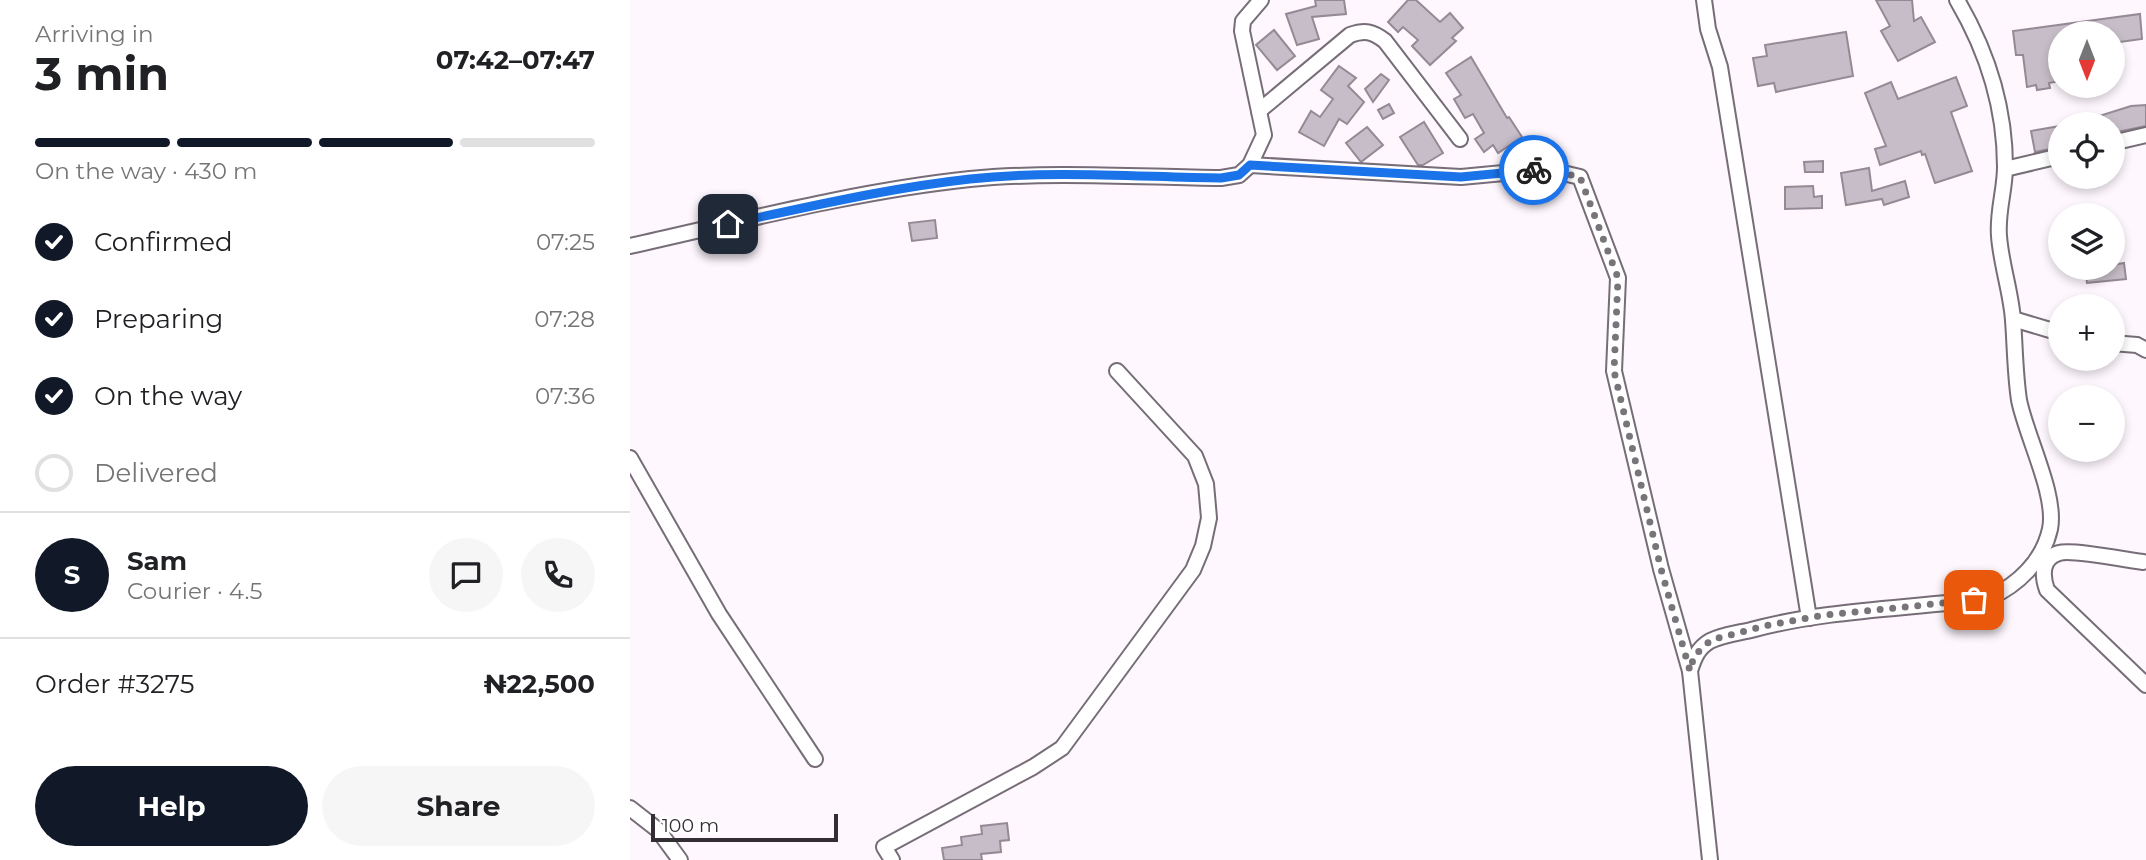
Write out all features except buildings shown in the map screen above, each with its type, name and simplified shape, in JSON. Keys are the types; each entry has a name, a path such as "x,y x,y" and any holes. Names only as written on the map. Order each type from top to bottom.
{"street":[{"path":"630,246 851,197 969,179 1028,175 1221,178 1239,175 1250,165 1264,135 1242,31 1243,21 1261,0"},
{"path":"1704,0 1708,29 1720,67 1809,618"},
{"path":"1690,671 1694,656 1711,640 1809,618 1989,598 2008,589 2030,569 2041,553 2050,527 2048,497 2021,410 2014,372 2013,318 1998,234 1999,202 2005,169 2001,122 1994,83 1970,23 1957,0"},
{"path":"1259,111 1350,35 1363,31 1374,32 1385,41 1460,139"},
{"path":"2125,140 2146,135"},
{"path":"2005,169 2048,159"},
{"path":"1250,165 1461,177 1546,169 1580,177 1618,278 1614,371 1661,569 1690,671 1710,860"},
{"path":"2013,318 2048,329"},
{"path":"2125,344 2137,345 2146,350"},
{"path":"892,860 884,847 1033,767 1062,748 1193,570 1203,546 1209,518 1206,484 1199,465 1195,456 1117,371"},
{"path":"630,458 719,614 815,759"},
{"path":"2143,562 2062,552 2049,559 2043,578 2047,590 2146,685"},
{"path":"630,808 658,830 680,860"}],"way so far":[{"path":"1534,170 1546,169 1580,177 1618,278 1614,371 1661,569 1690,671 1694,656 1711,640 1764,626 1824,615 1974,600"}],"route":[{"path":"728,224 851,197 969,179 1028,175 1221,178 1239,175 1250,165 1461,177 1534,170"}]}
